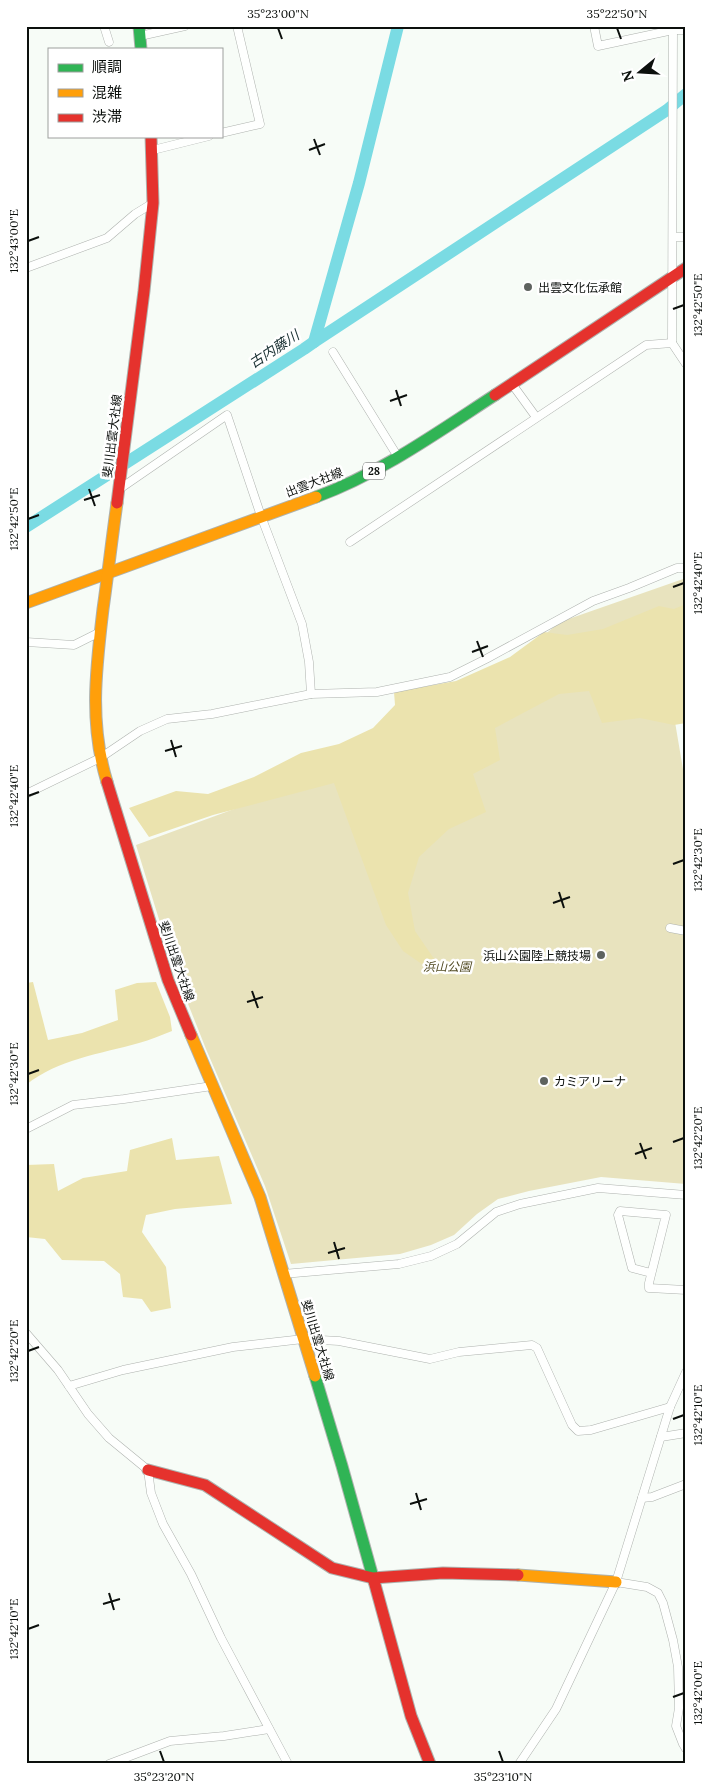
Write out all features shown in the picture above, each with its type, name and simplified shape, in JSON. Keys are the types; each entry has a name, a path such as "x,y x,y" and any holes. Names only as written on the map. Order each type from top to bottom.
{"main road":[{"path":"140,31 141,48"},
{"name":"斐川出雲大社線","path":"151,138 153,203 119,488 106,574 94,692 100,758 168,980 260,1197 342,1466 411,1716 430,1764"},
{"name":"出雲大社線","path":"26,603 324,494 359,479 398,457 512,384 686,268"},
{"path":"148,1470 204,1485 332,1568 373,1578 453,1574 540,1576 616,1582"}],"street":[{"path":"104,26 109,42"},
{"path":"140,31 185,26"},
{"path":"222,133 260,124 237,26"},
{"path":"594,26 598,46 673,28 686,30"},
{"path":"673,28 672,343 686,364"},
{"path":"153,150 201,138"},
{"path":"26,268 108,238 135,214 153,203"},
{"path":"673,237 686,237"},
{"path":"350,542 646,345 672,343"},
{"path":"333,352 398,457"},
{"path":"512,384 536,418"},
{"path":"119,488 227,415 261,516 302,624 309,662 310,694"},
{"path":"26,794 100,758 140,731 167,719 221,712 310,694 377,692 450,677 592,601 677,568 686,568"},
{"path":"26,642 74,645 100,632"},
{"path":"670,928 686,931"},
{"path":"26,1129 73,1104 124,1099 212,1086"},
{"path":"283,1274 399,1264 431,1256 458,1244 496,1212 520,1204 598,1188 686,1195"},
{"path":"651,1273 632,1268 618,1215 620,1211 666,1215 649,1288 686,1290"},
{"path":"26,1333 39,1346 88,1414 109,1438 148,1470 151,1492 163,1524 191,1574 221,1638 288,1764"},
{"path":"69,1386 123,1370 234,1347 303,1339 339,1341 430,1358 459,1352 532,1345 537,1348 572,1425 578,1430 591,1430 670,1407"},
{"path":"518,1764 556,1709 616,1582 670,1407 686,1372"},
{"path":"661,1437 686,1433"},
{"path":"642,1498 652,1497 686,1484"},
{"path":"616,1582 647,1587 658,1593 682,1665 676,1726 682,1744 686,1749"},
{"path":"109,1764 170,1741 224,1736 269,1729"}],"green space":[{"name":"浜山公園","path":"686,578 686,675 675,722 686,787 686,1184 601,1177 529,1191 498,1199 477,1214 454,1235 431,1245 400,1254 291,1264 265,1186 206,1049 175,971 136,845 267,797 395,732 395,698 456,686 510,663 560,622"}],"shaded area":[{"path":"686,604 686,723 674,725 640,718 602,723 589,691 559,694 495,728 500,760 473,774 486,812 449,829 419,857 408,893 415,931 439,966 432,971 403,951 386,925 334,783 213,815 149,837 129,808 176,791 208,794 254,777 301,753 339,744 373,728 395,705 394,692 456,681 510,657 544,632 567,635 603,629 659,606 674,609"},
{"path":"33,982 48,1040 82,1033 118,1020 115,990 137,983 156,982 170,1017 172,1031 143,1042 66,1063 38,1076 26,1085 26,983"},
{"path":"172,1138 176,1160 219,1156 232,1204 175,1209 146,1215 142,1232 166,1267 171,1308 151,1312 142,1299 123,1297 120,1274 104,1261 62,1260 45,1239 26,1237 26,1165 54,1164 58,1191 83,1178 127,1171 130,1150"}],"waterway":[{"name":"古内藤川","path":"314,342 359,183 398,26"},
{"path":"26,527 304,349 667,110 686,94"}],"traffic: fast":[{"path":"139,26 141,48"},
{"path":"316,497 386,464 495,395"},
{"path":"315,1376 374,1581"}],"traffic: slow":[{"path":"26,603 316,497"},
{"path":"107,782 98,739 96,675 117,503"},
{"path":"191,1035 260,1197 315,1376"},
{"path":"518,1575 616,1582"}],"traffic: jam":[{"path":"117,503 144,291 153,203 151,138"},
{"path":"495,395 686,268"},
{"path":"107,782 168,980 191,1035"},
{"path":"148,1470 205,1485 332,1568 373,1578 443,1573 518,1575"},
{"path":"374,1581 411,1716 430,1764"}],"place":[{"name":"出雲文化伝承館","path":"528,287"},
{"name":"浜山公園陸上競技場","path":"601,955"},
{"name":"カミアリーナ","path":"544,1081"}]}
